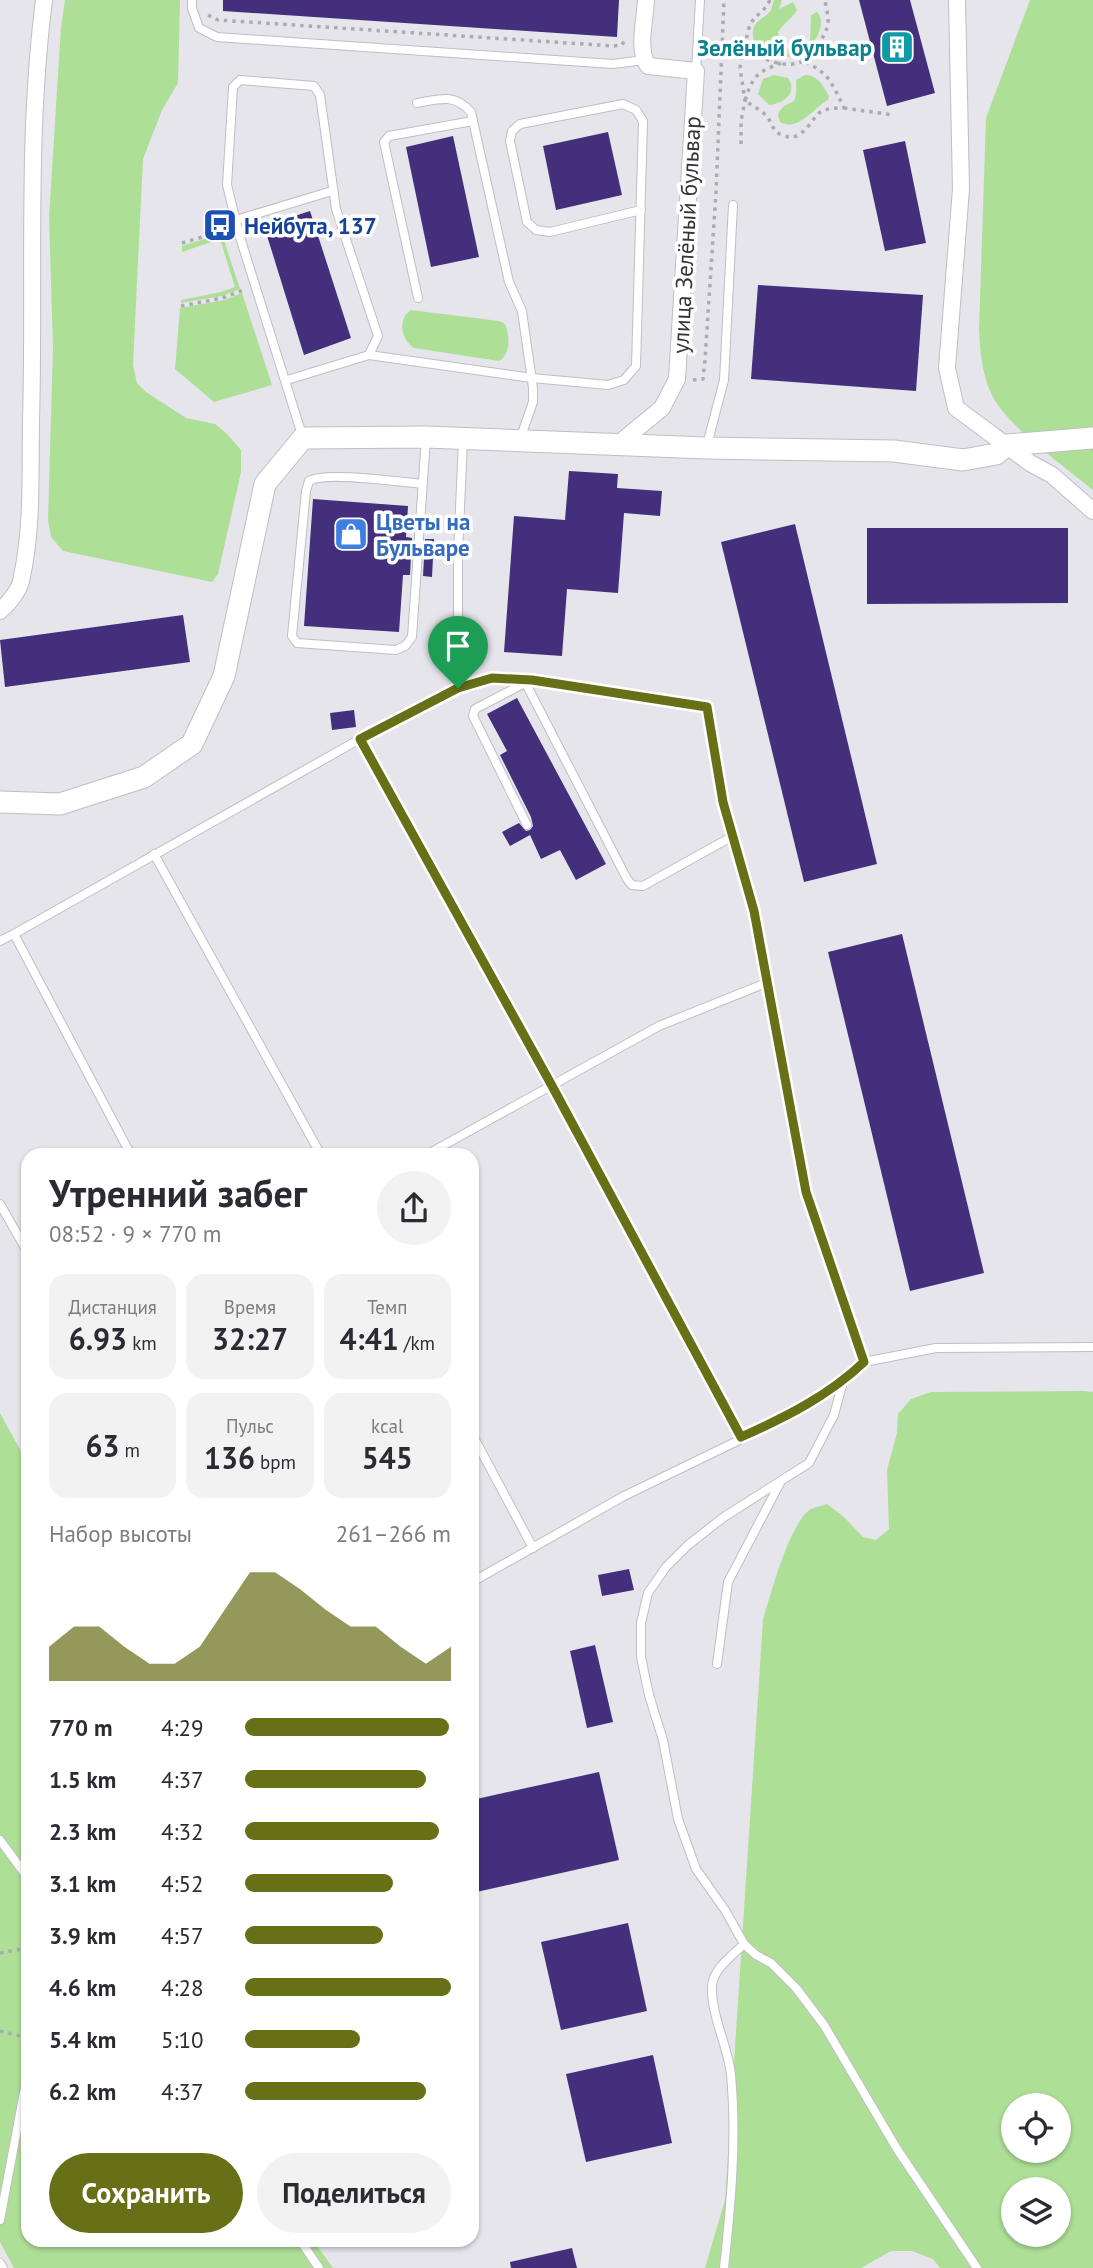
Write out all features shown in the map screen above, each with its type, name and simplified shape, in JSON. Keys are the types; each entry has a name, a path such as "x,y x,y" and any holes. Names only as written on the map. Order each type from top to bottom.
{"main road":[{"path":"0,802 60,804 144,777 192,744 224,676 265,484 303,438 426,437 706,448 894,451 963,460 996,454 1007,445 1093,439"}],"street":[{"path":"0,611 20,584 30,501 34,130 44,0"},
{"path":"646,0 641,48 648,66 696,71"},
{"path":"957,0 961,189 947,368 956,408 1030,463 1052,475 1093,511"},
{"name":"улица Зелёный бульвар","path":"617,445 662,408 677,379 696,71"}],"lane":[{"path":"192,0 192,8 200,28 217,37 613,64 644,60"},
{"name":"улица Зелёный бульвар","path":"696,71 700,0"},
{"path":"303,438 227,185 233,87 240,80 314,86 320,95 336,209 378,336 369,355"},
{"path":"417,103 448,98 462,102 471,112 509,282 522,311 532,379 533,402 519,440"},
{"path":"287,380 369,355 532,379 607,384 624,380 636,366 641,210 643,121 636,110 623,104 520,124 512,131 510,141 527,222 536,230 550,232 641,210"},
{"path":"418,298 384,142 389,136 472,121"},
{"path":"236,220 332,191"},
{"path":"706,448 724,380 733,205"},
{"path":"422,484 317,477 309,481 292,636 297,643 396,650 405,646 412,637 426,437"},
{"path":"458,688 458,552 463,438"},
{"path":"0,941 360,739 458,688 492,678 707,707 723,802 754,911 806,1192 864,1362"},
{"path":"524,681 475,709 473,716 527,825"},
{"path":"524,681 632,885 643,886 733,836"},
{"path":"360,739 551,1084 741,1437"},
{"path":"155,854 317,1148"},
{"path":"14,933 127,1148"},
{"path":"438,1148 659,1026 766,983"},
{"path":"0,1204 21,1241"},
{"path":"479,1578 624,1496 741,1437 788,1417 843,1382 864,1362 936,1349 1093,1347"},
{"path":"843,1382 834,1415 809,1463 724,1517 688,1545 666,1567 648,1593 641,1623 641,1657 663,1740 678,1819 696,1869 726,1910 744,1944 771,1963 796,1988 824,2025 897,2149 977,2268"},
{"path":"479,1447 533,1548"},
{"path":"717,1664 728,1582 782,1480"},
{"path":"0,1840 21,1868"},
{"path":"724,2268 733,2191 731,2074 713,2001 712,1983 719,1970 744,1944"},
{"path":"0,2220 21,2108"},
{"path":"305,2247 319,2268"},
{"path":"0,2263 3,2268"}],"path":[{"path":"687,380 703,379 705,359 716,192 724,0"},
{"path":"770,0 767,6 751,19 746,42 750,50 775,63 791,64 810,55 828,26 825,0"},
{"path":"205,9 209,17 218,20 614,47 622,45 626,40"},
{"path":"748,46 741,58 740,68 745,102 767,117 774,130 784,136 796,136 806,131 818,113 830,108 893,115"},
{"path":"802,61 822,70 832,82 844,108"},
{"path":"741,144 741,121 750,84 756,75 780,63"},
{"path":"182,243 220,232 226,236"},
{"path":"181,306 222,298 244,290 241,279"},
{"path":"0,1952 21,1949"},
{"path":"0,2031 21,2036"}],"green space":[{"path":"65,0 180,0 178,83 162,110 143,159 133,365 137,383 146,392 186,418 215,424 241,450 241,472 218,574 212,582 63,551 51,537 48,520 53,347 49,217"},
{"path":"774,0 782,0 779,9 793,2 797,10 778,32 782,48 797,47 810,40 811,15 817,12 819,14 819,32 803,52 792,56 769,55 760,50 754,42 754,27 771,10"},
{"path":"1030,0 1093,0 1093,490 1022,432 998,405 985,378 981,354 979,329 986,118"},
{"path":"774,75 788,78 791,88 784,100 769,105 758,94 763,79"},
{"path":"805,75 820,82 829,96 828,100 800,122 780,122 778,115 785,105 794,100 796,80"},
{"path":"220,234 240,289 222,296 181,303 181,300 235,287 220,239 182,252 182,246"},
{"path":"242,293 272,385 214,402 175,369 180,308 224,300"},
{"path":"411,310 499,321 505,324 508,334 506,354 499,361 414,348 406,340 402,329 404,319"},
{"path":"931,1392 1093,1392 1093,2268 940,2268 933,2259 912,2251 891,2251 861,2268 705,2268 725,2200 763,1620 788,1543 803,1516 811,1509 827,1504 863,1537 876,1540 889,1529 887,1470 897,1433 898,1414 911,1399"},
{"path":"0,1413 21,1451 21,2247 318,2247 333,2268 14,2268 0,2242"}],"building":[{"path":"223,0 619,0 617,37 223,11"},
{"name":"Зелёный бульвар","path":"859,0 910,0 935,93 887,106"},
{"path":"608,132 622,195 556,210 543,146"},
{"path":"453,136 479,257 431,267 406,147"},
{"path":"905,141 926,243 885,251 863,150"},
{"path":"310,211 351,338 304,355 264,226"},
{"path":"758,285 923,295 916,391 751,379"},
{"path":"569,471 618,474 617,488 662,491 660,516 624,513 618,593 567,589 562,656 504,652 514,516 565,520"},
{"path":"313,499 408,506 406,537 412,538 410,575 403,575 399,632 304,626"},
{"path":"795,524 877,864 804,882 721,542"},
{"path":"867,528 1068,528 1068,603 867,604"},
{"path":"425,539 434,539 432,577 423,576"},
{"path":"183,615 190,662 5,687 0,640"},
{"path":"517,698 606,864 576,880 560,850 541,859 530,835 510,846 502,832 519,823 526,831 533,826 500,755 507,751 487,714"},
{"path":"354,710 356,727 332,730 330,713"},
{"path":"902,934 984,1273 910,1291 828,952"},
{"path":"629,1569 634,1590 602,1596 598,1575"},
{"path":"595,1645 613,1722 587,1728 570,1651"},
{"path":"599,1772 619,1860 479,1891 479,1798"},
{"path":"628,1923 647,2011 561,2030 541,1942"},
{"path":"653,2055 672,2143 586,2162 566,2074"},
{"path":"572,2248 577,2268 511,2268 510,2262"}],"place":[{"name":"Зелёный бульвар","path":"897,47"},
{"name":"Нейбута, 137","path":"220,225"},
{"name":"Цветы на Бульваре","path":"351,534"}],"route":[{"path":"492,678 523,678 707,707 723,802 754,911 806,1192 864,1362 843,1382 788,1417 741,1437 551,1084 360,739 458,688 492,678"}]}
